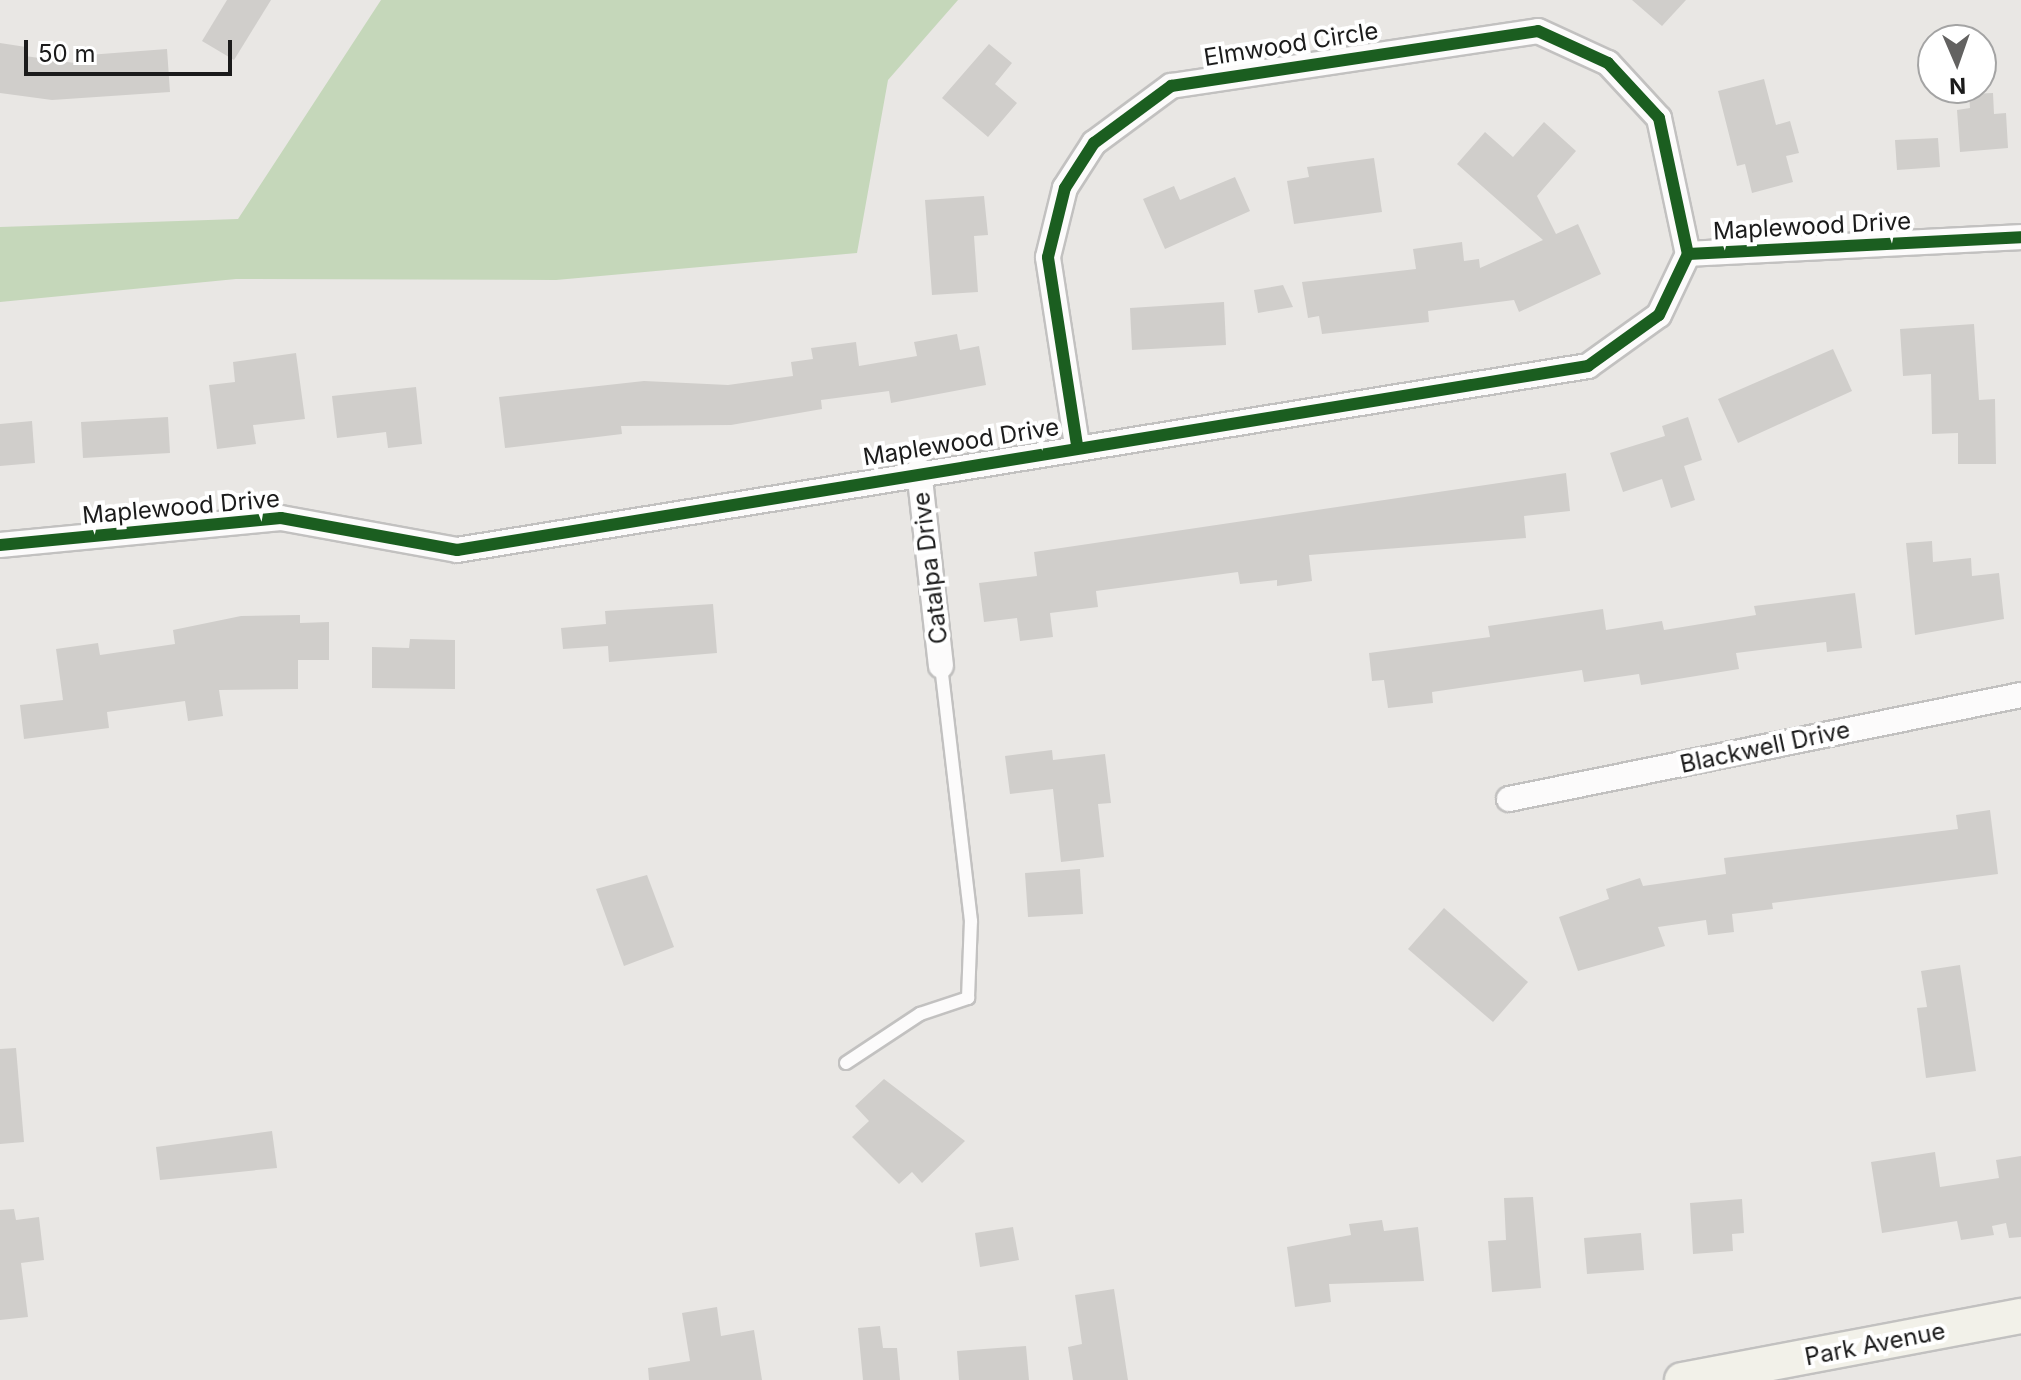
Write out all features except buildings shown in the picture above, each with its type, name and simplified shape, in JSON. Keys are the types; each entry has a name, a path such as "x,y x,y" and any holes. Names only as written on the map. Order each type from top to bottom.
{"street":[{"name":"Elmwood Circle","path":"1077,445 1048,257 1065,188 1094,143 1171,86 1538,31 1608,63 1659,118 1688,254"},
{"name":"Maplewood Drive","path":"0,545 281,518 457,550 919,470 1588,366 1659,315 1688,254 2021,237"},
{"name":"Catalpa Drive","path":"919,470 941,666"},
{"name":"Blackwell Drive","path":"1509,799 2021,695"},
{"name":"Park Avenue","path":"1682,1380 2021,1316"}],"lane":[{"path":"846,1063 920,1014 968,998 971,921 941,666"}],"green space":[{"path":"381,0 958,0 888,80 857,253 556,280 236,279 0,302 0,227 238,219"}],"cycle path":[{"path":"1077,445 1048,257 1065,188 1094,143 1171,86 1538,31 1608,63 1659,118 1688,254"},
{"path":"0,545 281,518 457,550 1588,366 1659,315 1688,254 2021,237"}]}
